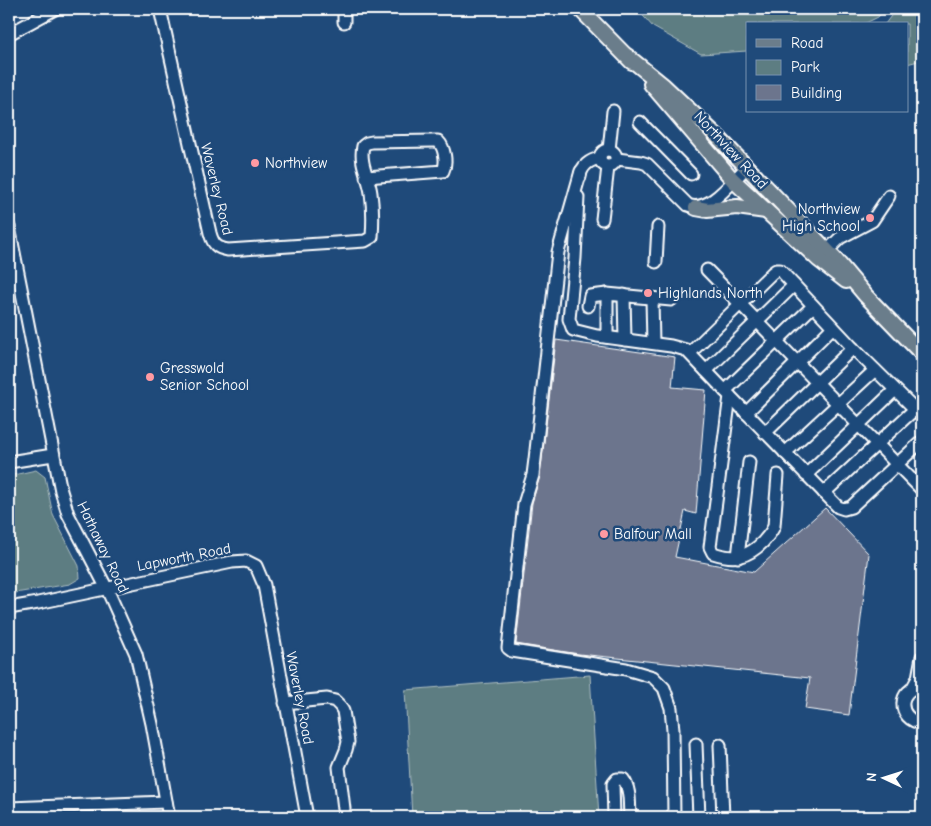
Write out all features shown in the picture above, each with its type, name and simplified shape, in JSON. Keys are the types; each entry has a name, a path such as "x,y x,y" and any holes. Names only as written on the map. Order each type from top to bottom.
{"main road":[{"name":"Northview Road","path":"580,9 627,56 733,180 819,260 866,296"},
{"name":"Northview Road","path":"627,56 664,86 714,134 827,250 866,296 922,354"},
{"path":"696,208 706,210 737,207 766,211"}],"street":[{"path":"9,34 55,9"},
{"name":"Waverley Road","path":"160,9 210,233 215,246 228,250 366,242 372,237 372,230 371,192 366,177 362,157 364,144 372,142 438,142 443,147 445,164 444,170 440,172 366,177"},
{"path":"344,9 344,22"},
{"path":"602,219 613,111"},
{"path":"640,122 691,174"},
{"path":"674,817 671,708 664,688 654,677 626,669 512,651 508,648 524,504 533,475 558,252 581,171 593,160 608,158 641,162 647,164 688,205 696,208 713,200 746,168"},
{"path":"581,171 569,319 573,330 581,333 671,346 690,353 838,507 851,507 922,441"},
{"path":"827,250 840,238 872,221 889,196"},
{"path":"656,262 658,227"},
{"name":"Hathaway Road","path":"9,228 53,455 65,505 128,634 138,661 169,817"},
{"path":"707,270 922,490"},
{"path":"690,353 772,272 780,270 853,348 919,413 824,493"},
{"path":"706,371 794,285"},
{"path":"607,294 607,337"},
{"path":"588,306 590,296 607,294 671,300"},
{"path":"624,295 625,340"},
{"path":"652,299 653,343"},
{"path":"778,476 773,530 751,553 744,556 715,554 710,547 728,393 813,306"},
{"path":"746,413 833,327"},
{"path":"765,433 853,348"},
{"path":"785,453 875,370"},
{"path":"806,475 895,390"},
{"path":"9,462 53,455"},
{"path":"738,557 749,462"},
{"name":"Lapworth Road","path":"9,608 240,561 252,563 256,566 264,585"},
{"name":"Waverley Road","path":"264,585 307,817"},
{"path":"922,657 917,688 904,698 903,710 910,720 922,723"},
{"path":"285,703 326,699 335,701 343,711 348,742 339,767 344,809"},
{"path":"696,744 699,817"},
{"path":"720,745 723,817"},
{"path":"614,817 613,784 617,779 623,779 627,784 630,817"},
{"path":"9,808 166,802"}],"green space":[{"path":"637,9 885,9 878,17 868,22 746,22 746,51 701,54 653,27"},
{"path":"896,9 922,9 922,60 908,64 908,22 886,22"},
{"path":"36,470 45,477 53,515 79,566 80,578 70,584 9,594 9,476"},
{"path":"590,675 599,817 412,817 405,690"}],"building":[{"name":"Balfour Mall","path":"556,340 675,357 672,387 706,390 696,514 685,511 675,557 754,572 825,508 869,554 849,715 805,709 810,678 579,654 516,644 532,503 540,476"}],"place":[{"name":"Northview","path":"255,163"},
{"name":"Northview High School","path":"870,218"},
{"name":"Highlands North","path":"648,293"},
{"name":"Gresswold Senior School","path":"150,377"},
{"name":"Balfour Mall","path":"604,534"}]}
